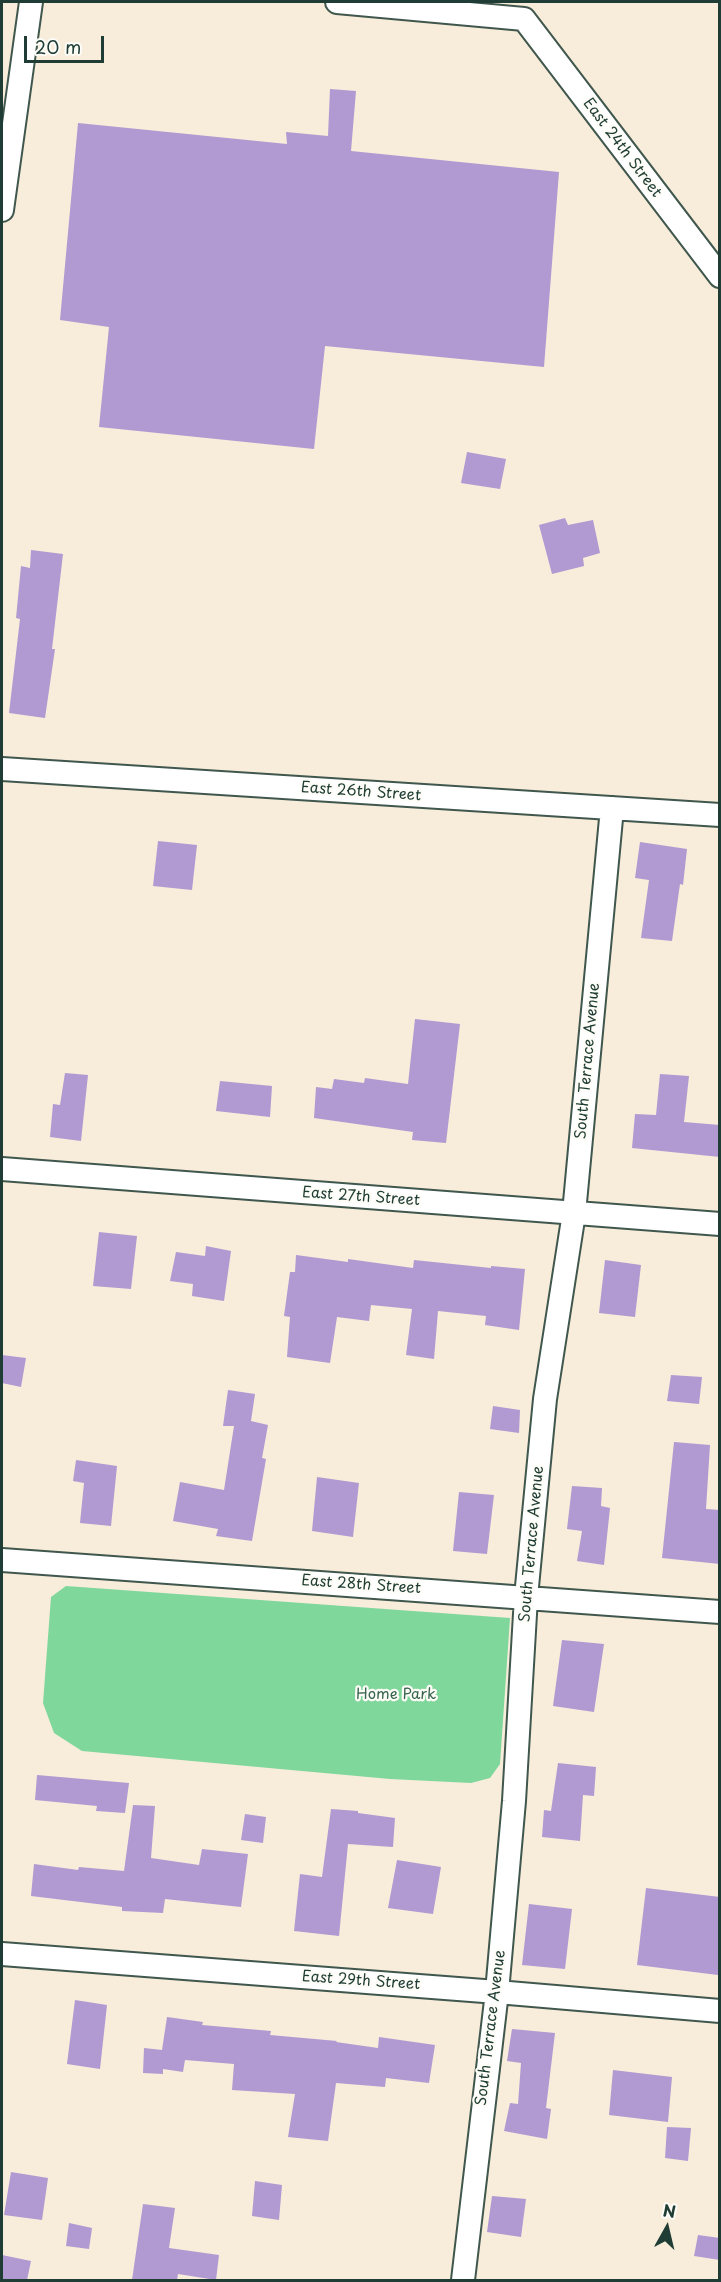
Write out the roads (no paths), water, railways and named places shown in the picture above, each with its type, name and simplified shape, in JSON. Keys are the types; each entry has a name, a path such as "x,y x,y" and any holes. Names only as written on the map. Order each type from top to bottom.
{"street":[{"path":"2,210 31,2"},
{"name":"East 24th Street","path":"337,2 524,19 720,276"},
{"name":"East 26th Street","path":"2,769 720,815"},
{"name":"South Terrace Avenue","path":"463,2280 497,1992 514,1801 526,1597 545,1399 574,1213 612,808"},
{"name":"East 27th Street","path":"2,1169 720,1224"},
{"name":"East 28th Street","path":"2,1560 720,1612"},
{"name":"East 29th Street","path":"2,1954 720,2011"}],"park label":[{"name":"Home Park","path":"396,1695"}]}
